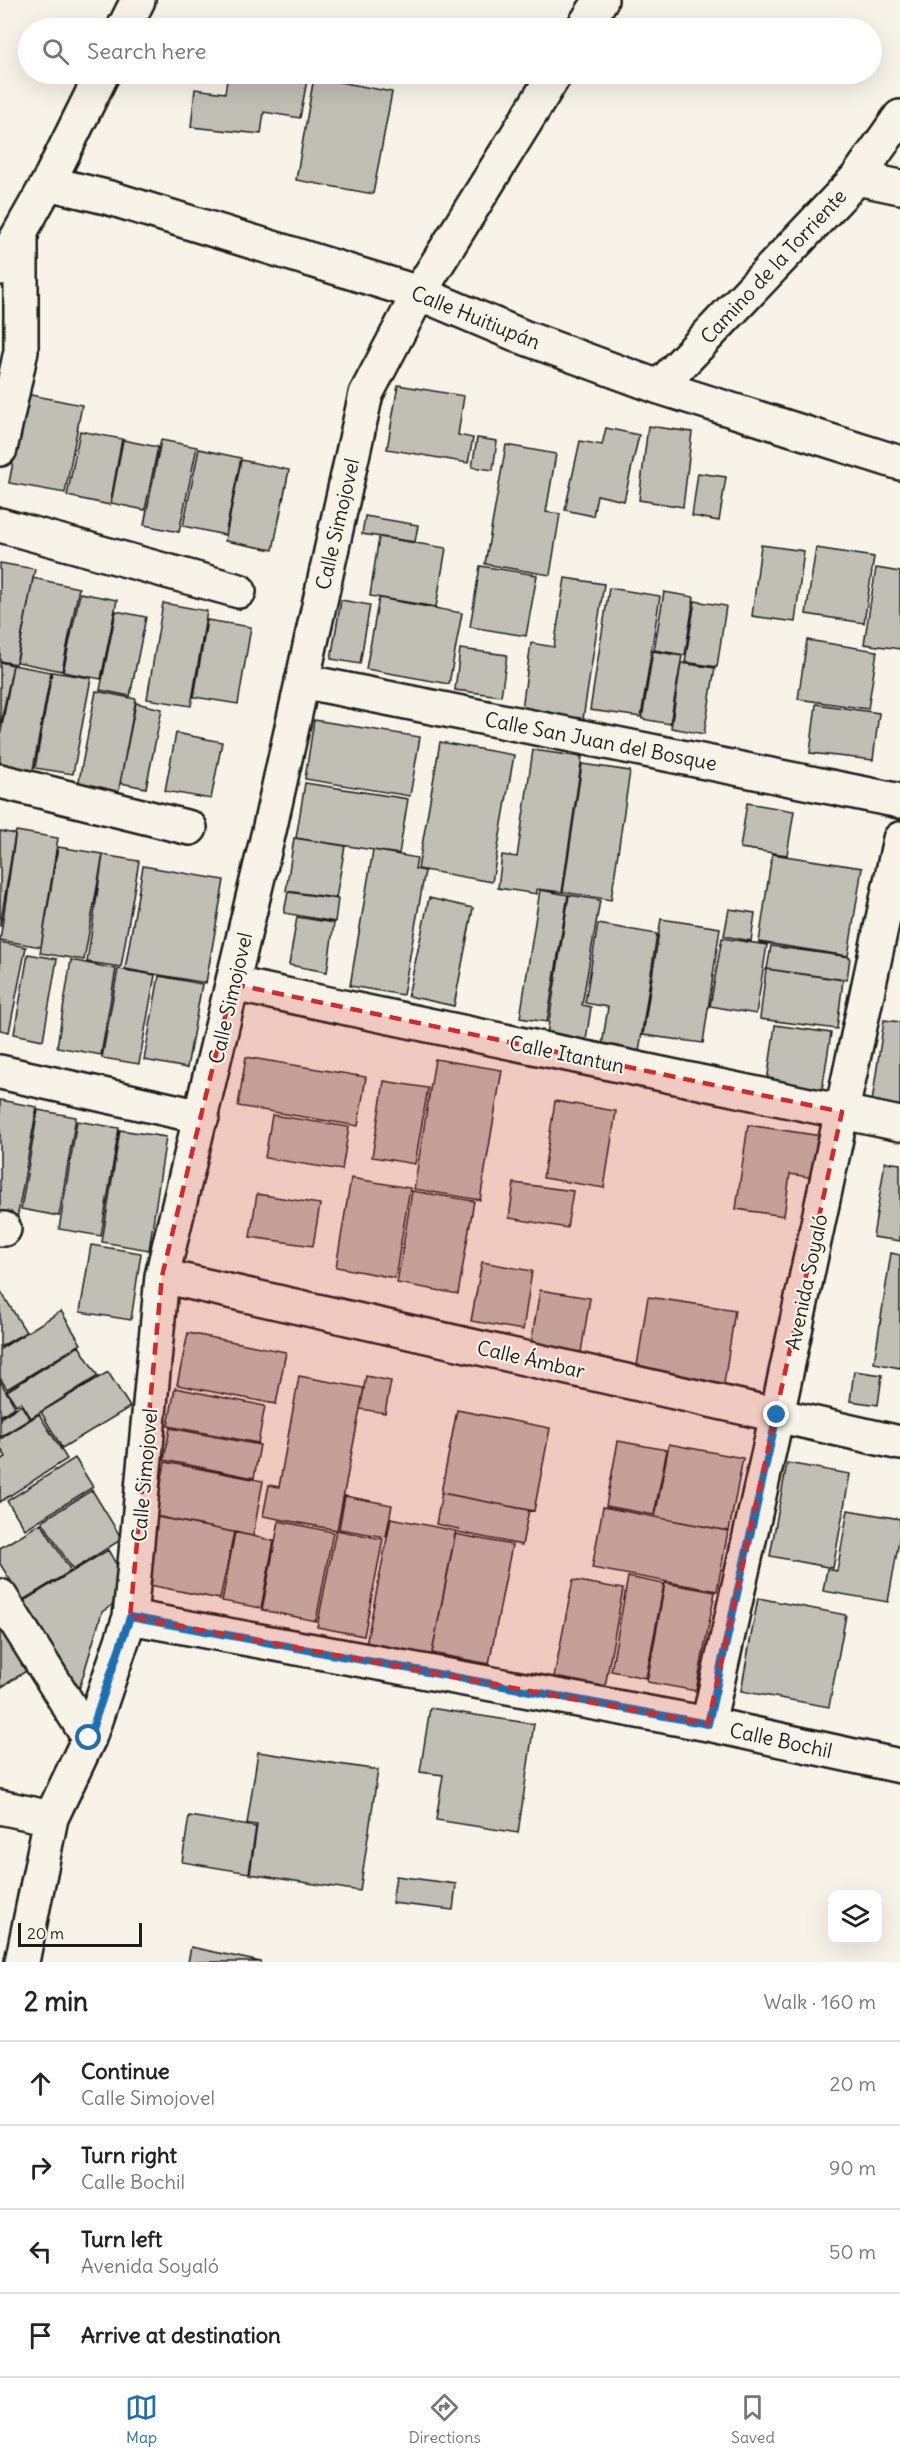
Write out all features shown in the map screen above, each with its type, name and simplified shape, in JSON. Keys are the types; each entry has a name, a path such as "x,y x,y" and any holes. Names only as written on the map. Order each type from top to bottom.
{"street":[{"path":"129,18 138,0"},
{"path":"589,18 601,0"},
{"path":"0,268 21,235 97,84"},
{"name":"Calle Simojovel","path":"22,1962 51,1818 89,1738 130,1617 162,1276 233,984 366,394 419,293 549,84"},
{"path":"857,178 900,117"},
{"name":"Camino de la Torriente","path":"659,387 857,178 900,187"},
{"name":"Calle Huitiupán","path":"48,183 133,204 419,293 523,337 659,387 900,463"},
{"path":"0,449 21,351 21,235"},
{"path":"0,525 239,591"},
{"name":"Calle San Juan del Bosque","path":"302,681 900,801"},
{"path":"0,781 190,828"},
{"name":"Avenida Soyaló","path":"708,1724 777,1415 900,839"},
{"name":"Calle Itantun","path":"233,984 900,1124"},
{"path":"0,1072 202,1117"},
{"name":"Calle Ámbar","path":"162,1276 900,1443"},
{"path":"0,1596 89,1738"},
{"name":"Calle Bochil","path":"130,1617 708,1724 900,1766"},
{"path":"0,1807 51,1818"}],"highlighted area":[{"path":"233,984 842,1112 708,1724 130,1617 162,1276"}],"building":[{"path":"226,84 306,84 300,118 264,112 261,134 191,127 195,89 225,93"},
{"path":"313,84 350,84 392,92 373,194 296,180"},
{"path":"398,385 464,396 458,435 473,438 468,463 387,449"},
{"path":"26,394 82,405 65,493 9,483"},
{"path":"648,426 692,432 683,507 639,500"},
{"path":"606,428 639,435 624,501 597,495 593,516 565,510 580,441 602,445"},
{"path":"80,431 122,439 110,505 67,496"},
{"path":"477,438 497,441 493,470 472,467"},
{"path":"123,440 158,447 145,510 111,503"},
{"path":"161,440 197,447 179,532 144,525"},
{"path":"506,445 556,454 546,512 560,514 550,575 485,564"},
{"path":"199,449 241,458 225,535 183,526"},
{"path":"241,460 289,470 273,550 225,541"},
{"path":"698,473 726,477 719,521 692,516"},
{"path":"365,516 418,525 415,542 362,534"},
{"path":"379,537 446,548 436,607 370,596"},
{"path":"761,545 804,551 795,622 752,616"},
{"path":"816,548 874,557 864,623 806,614"},
{"path":"0,563 35,569 16,664 0,661"},
{"path":"480,566 537,575 526,636 470,627"},
{"path":"876,568 900,572 900,649 864,644"},
{"path":"33,578 79,588 62,671 17,662"},
{"path":"565,578 604,584 583,719 522,709 531,643 554,647"},
{"path":"609,588 660,596 641,717 590,710"},
{"path":"664,592 694,597 685,655 654,650"},
{"path":"80,593 117,600 101,679 63,672"},
{"path":"379,598 462,613 449,684 366,669"},
{"path":"341,600 370,605 360,664 331,659"},
{"path":"695,601 726,606 717,667 685,662"},
{"path":"163,603 207,611 191,706 147,699"},
{"path":"116,611 146,617 130,696 100,690"},
{"path":"207,620 251,627 238,704 194,697"},
{"path":"807,640 877,651 868,709 798,699"},
{"path":"460,649 507,655 501,696 455,690"},
{"path":"653,651 682,656 670,724 642,719"},
{"path":"0,662 13,665 0,727"},
{"path":"681,663 715,668 704,734 671,728"},
{"path":"13,665 51,672 32,775 0,769 0,737"},
{"path":"52,672 91,678 73,774 35,768"},
{"path":"96,691 136,699 118,794 78,786"},
{"path":"136,703 162,709 146,788 120,783"},
{"path":"816,704 879,713 873,760 810,753"},
{"path":"314,720 420,737 410,796 305,779"},
{"path":"176,733 222,742 211,799 165,791"},
{"path":"440,742 514,755 492,882 418,869"},
{"path":"533,750 582,757 562,892 537,889 537,894 498,888 502,855 517,857"},
{"path":"582,764 630,771 611,900 563,892"},
{"path":"305,783 408,799 399,854 296,838"},
{"path":"747,803 794,811 787,855 740,848"},
{"path":"0,831 15,834 0,927"},
{"path":"16,831 58,838 41,947 0,940"},
{"path":"294,838 345,846 336,898 286,891"},
{"path":"58,847 103,854 84,960 40,953"},
{"path":"373,850 417,858 415,869 425,871 403,995 350,986"},
{"path":"772,854 862,868 848,956 759,942"},
{"path":"103,855 139,861 121,967 87,962"},
{"path":"143,866 224,880 206,983 125,969"},
{"path":"540,890 568,895 547,1022 520,1018"},
{"path":"288,892 338,899 335,922 284,913"},
{"path":"569,895 600,900 582,1005 591,1007 586,1040 547,1034"},
{"path":"429,898 473,908 454,1006 408,996"},
{"path":"729,909 755,913 751,941 724,936"},
{"path":"297,917 334,923 327,972 289,965"},
{"path":"661,919 720,928 703,1043 643,1035"},
{"path":"598,924 657,934 639,1052 602,1046 608,1007 585,1003"},
{"path":"722,938 767,945 756,1014 710,1006"},
{"path":"0,942 26,947 9,1032 0,1030"},
{"path":"771,946 850,957 847,980 767,969"},
{"path":"28,954 57,959 43,1040 14,1034"},
{"path":"71,960 116,969 101,1055 57,1047"},
{"path":"118,969 155,975 139,1064 102,1058"},
{"path":"766,969 843,980 837,1029 760,1019"},
{"path":"159,976 202,984 187,1068 144,1060"},
{"path":"884,1020 900,1022 900,1107 872,1102"},
{"path":"775,1025 831,1033 822,1090 767,1082"},
{"path":"246,1057 366,1077 358,1126 238,1106"},
{"path":"435,1059 502,1070 480,1200 414,1189"},
{"path":"384,1081 428,1088 415,1164 372,1157"},
{"path":"0,1100 37,1107 17,1219 0,1215"},
{"path":"555,1101 616,1111 604,1188 543,1178"},
{"path":"38,1110 76,1117 59,1216 21,1209"},
{"path":"272,1115 349,1127 342,1170 265,1158"},
{"path":"77,1121 119,1128 101,1236 59,1229"},
{"path":"748,1125 821,1136 814,1178 790,1174 784,1216 736,1209"},
{"path":"120,1130 166,1137 149,1250 102,1242"},
{"path":"885,1162 900,1164 900,1241 873,1237"},
{"path":"351,1178 410,1188 395,1278 336,1267"},
{"path":"514,1183 573,1191 567,1228 509,1218"},
{"path":"412,1191 474,1201 458,1294 397,1283"},
{"path":"257,1194 320,1204 313,1246 250,1237"},
{"path":"91,1245 141,1253 131,1320 80,1312"},
{"path":"891,1253 900,1255 900,1368 874,1363"},
{"path":"482,1262 532,1271 523,1330 471,1321"},
{"path":"0,1290 26,1332 0,1347"},
{"path":"540,1290 590,1298 579,1364 529,1355"},
{"path":"648,1297 735,1310 723,1391 635,1378"},
{"path":"61,1311 81,1344 7,1389 0,1378 0,1349"},
{"path":"188,1333 286,1352 276,1404 177,1385"},
{"path":"79,1346 98,1376 31,1418 21,1402 16,1405 7,1391"},
{"path":"854,1371 882,1375 878,1405 850,1401"},
{"path":"108,1372 130,1407 62,1448 41,1412"},
{"path":"299,1376 364,1388 337,1530 263,1516 269,1485 279,1487"},
{"path":"366,1376 391,1381 385,1413 360,1409"},
{"path":"0,1381 15,1407 0,1416"},
{"path":"175,1388 265,1406 258,1443 168,1426"},
{"path":"21,1405 30,1419 0,1437 0,1418"},
{"path":"457,1410 550,1428 534,1511 441,1493"},
{"path":"39,1414 67,1459 0,1502 0,1460 6,1457 0,1447 0,1439"},
{"path":"170,1428 260,1445 254,1478 164,1460"},
{"path":"618,1441 667,1450 654,1515 606,1506"},
{"path":"669,1444 743,1458 729,1531 655,1517"},
{"path":"75,1458 93,1487 25,1529 7,1501"},
{"path":"165,1462 263,1481 253,1536 155,1516"},
{"path":"787,1463 850,1474 833,1568 770,1556"},
{"path":"92,1490 122,1539 73,1570 42,1521"},
{"path":"442,1493 529,1510 522,1545 458,1532 459,1529 436,1524"},
{"path":"345,1496 392,1505 386,1537 339,1529"},
{"path":"603,1507 728,1531 717,1591 592,1568"},
{"path":"848,1510 900,1519 900,1535 888,1602 823,1591 827,1569 837,1571"},
{"path":"157,1517 234,1532 220,1599 144,1584"},
{"path":"391,1518 456,1531 431,1658 366,1645"},
{"path":"279,1521 333,1532 316,1621 262,1610"},
{"path":"41,1523 71,1571 23,1600 0,1564 0,1548"},
{"path":"336,1530 383,1539 364,1636 317,1627"},
{"path":"235,1532 274,1541 261,1608 222,1601"},
{"path":"455,1534 512,1545 489,1664 432,1653"},
{"path":"108,1550 132,1591 102,1612 78,1693 15,1606"},
{"path":"628,1577 664,1584 646,1678 611,1671"},
{"path":"573,1580 623,1589 604,1692 553,1682"},
{"path":"665,1583 715,1592 696,1691 647,1682"},
{"path":"758,1598 846,1615 829,1707 741,1691"},
{"path":"0,1605 37,1664 0,1688"},
{"path":"430,1708 534,1724 518,1833 436,1820 443,1775 420,1772"},
{"path":"258,1752 378,1770 360,1891 250,1874 257,1825 247,1824"},
{"path":"189,1816 256,1827 249,1873 182,1862"},
{"path":"396,1876 456,1884 453,1910 392,1903"},
{"path":"191,1947 261,1962 188,1962"}],"route":[{"path":"89,1738 130,1617 708,1724 777,1415"}]}
